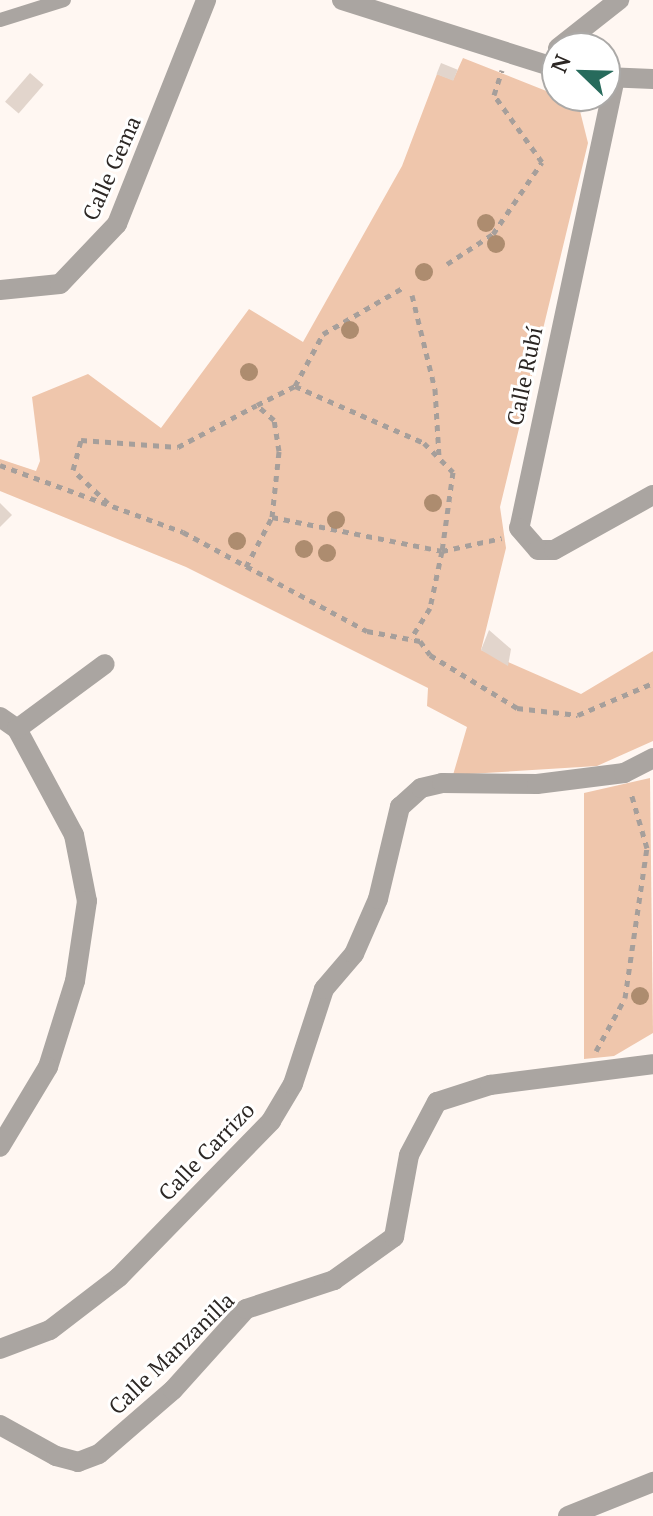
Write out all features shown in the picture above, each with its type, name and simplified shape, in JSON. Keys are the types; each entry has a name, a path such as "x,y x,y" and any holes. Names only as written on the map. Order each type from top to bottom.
{"street":[{"name":"Calle Gema","path":"0,290 60,284 117,224 206,0"},
{"path":"342,0 541,64"},
{"path":"578,32 619,0"},
{"path":"621,78 653,79"},
{"name":"Calle Rubí","path":"521,534 603,112"},
{"path":"521,534 538,550 554,550 653,495"},
{"path":"0,1147 48,1067 75,981 87,901 74,835 9,723 105,664"},
{"name":"Calle Carrizo","path":"0,1349 50,1330 119,1277 271,1121 293,1084 324,989 354,954 378,899 400,807 421,788 442,783 537,784 624,773 653,758"},
{"name":"Calle Manzanilla","path":"0,1425 56,1456 78,1462 99,1454 173,1390 246,1309 334,1280 394,1237 409,1155 437,1102 490,1085 589,1076 653,1064"},
{"path":"568,1516 653,1482"}],"lane":[{"path":"0,20 64,0"}],"path":[{"path":"447,264 493,234 542,162 494,95 508,54"},
{"path":"111,506 73,470 81,440 178,447 295,386 323,334 404,287"},
{"path":"412,295 435,389 439,458"},
{"path":"295,386 424,443 453,472 430,608 411,638"},
{"path":"246,567 272,517 279,451 274,420 257,405"},
{"path":"0,465 183,532 367,631 411,638 517,708 578,715 653,683"},
{"path":"272,517 442,551 521,534"},
{"path":"589,1076 600,1036 625,998 647,848 637,812"}],"shaded area":[{"path":"463,58 541,89 541,112 580,112 588,143 500,507 506,548 481,650 581,694 653,651 653,741 597,766 453,775 467,727 427,706 428,688 186,567 0,491 0,459 36,471 40,461 32,397 88,374 161,428 249,309 303,342 402,166 437,74 453,80"},
{"path":"650,778 653,1033 614,1056 584,1059 584,793"}],"building":[{"path":"441,63 458,70 453,81 437,74"},
{"path":"30,73 44,85 19,113 5,102"},
{"path":"0,503 12,515 0,527"},
{"path":"489,630 511,649 508,666 481,650"}]}
